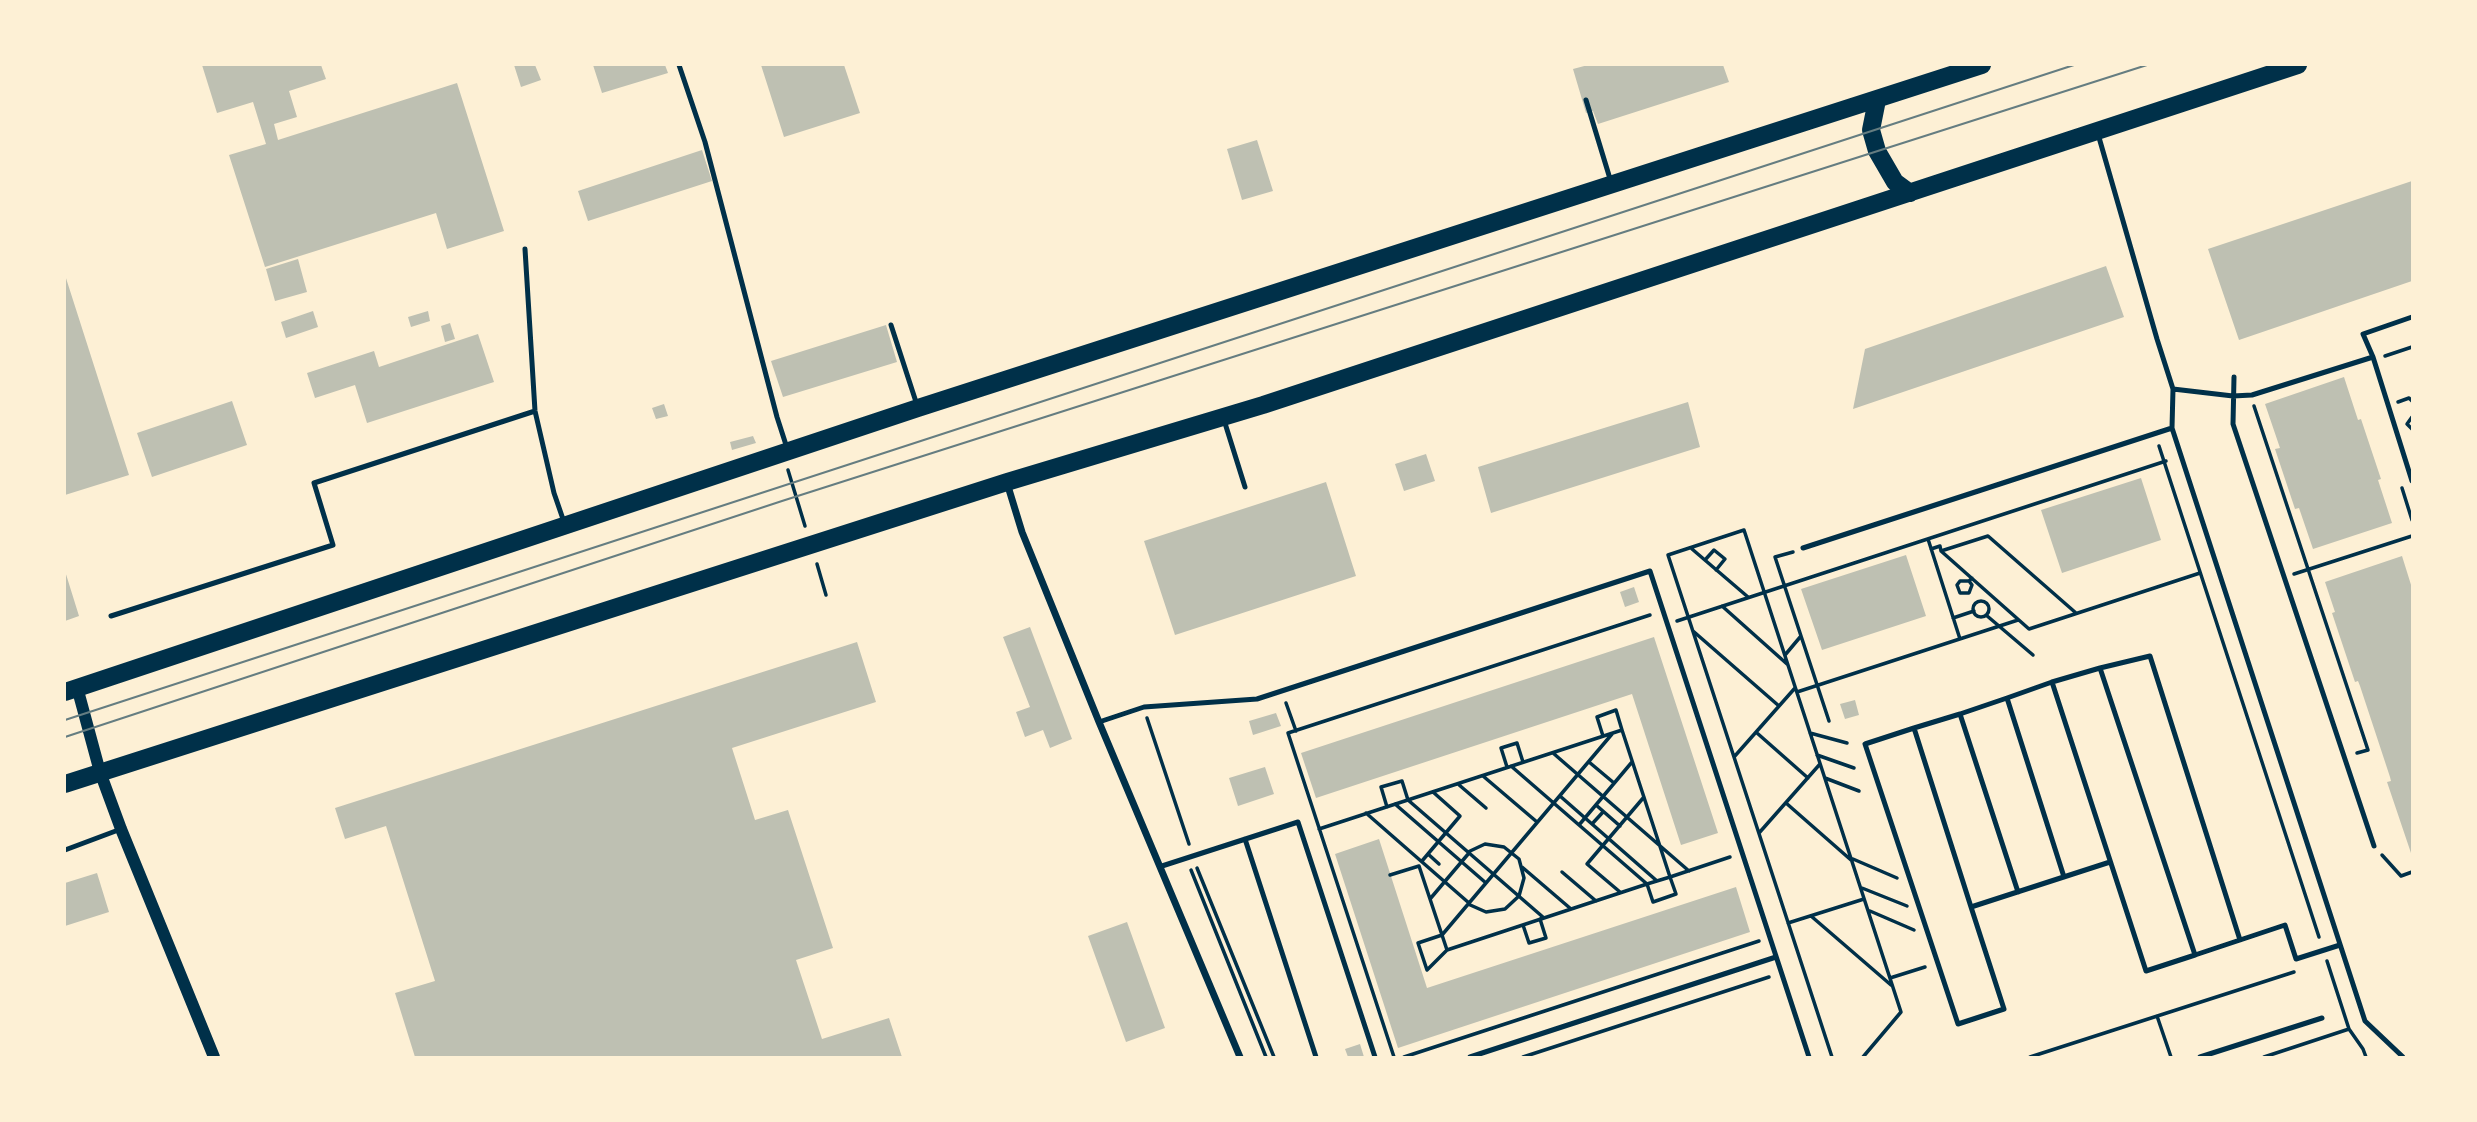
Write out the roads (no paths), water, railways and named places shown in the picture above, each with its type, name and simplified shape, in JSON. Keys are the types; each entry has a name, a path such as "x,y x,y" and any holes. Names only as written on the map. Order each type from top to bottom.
{"main road":[{"path":"71,689 918,408 1982,65"},
{"path":"65,784 1007,482 1223,417 2298,65"},
{"path":"1877,100 1871,130 1877,150 1895,182 1910,193"}],"street":[{"path":"1007,482 1022,532 1240,1057"},
{"path":"71,689 121,829 214,1057"}],"lane":[{"path":"679,65 705,142 786,452"},
{"path":"1586,100 1612,185"},
{"path":"2098,131 2173,389 2172,428 2365,1021 2403,1057"},
{"path":"525,249 535,411 554,494 565,525"},
{"path":"2412,317 2363,334 2374,360 2412,481"},
{"path":"891,325 918,408"},
{"path":"2173,389 2233,396 2252,395 2374,360"},
{"path":"2234,377 2233,424 2374,846"},
{"path":"111,616 333,545 314,483 535,411"},
{"path":"1223,417 1245,487"},
{"path":"1803,548 2172,428"},
{"path":"1099,722 1144,706 1257,699 1650,571 1809,1057"},
{"path":"1914,728 2004,1009 1958,1024 1865,744 2052,682 2150,656 2241,940"},
{"path":"2100,668 2195,955"},
{"path":"2052,682 2146,971 2285,925 2296,959 2340,945"},
{"path":"2007,698 2064,877"},
{"path":"1960,714 2018,892"},
{"path":"1162,866 1298,822 1375,1057"},
{"path":"65,850 121,829"},
{"path":"1245,839 1316,1057"},
{"path":"1971,907 2110,862"},
{"path":"1470,1057 1776,957"},
{"path":"2200,1057 2322,1018"}],"tram line":[{"path":"65,720 2074,65"},
{"path":"65,737 782,501 2147,65"}]}
